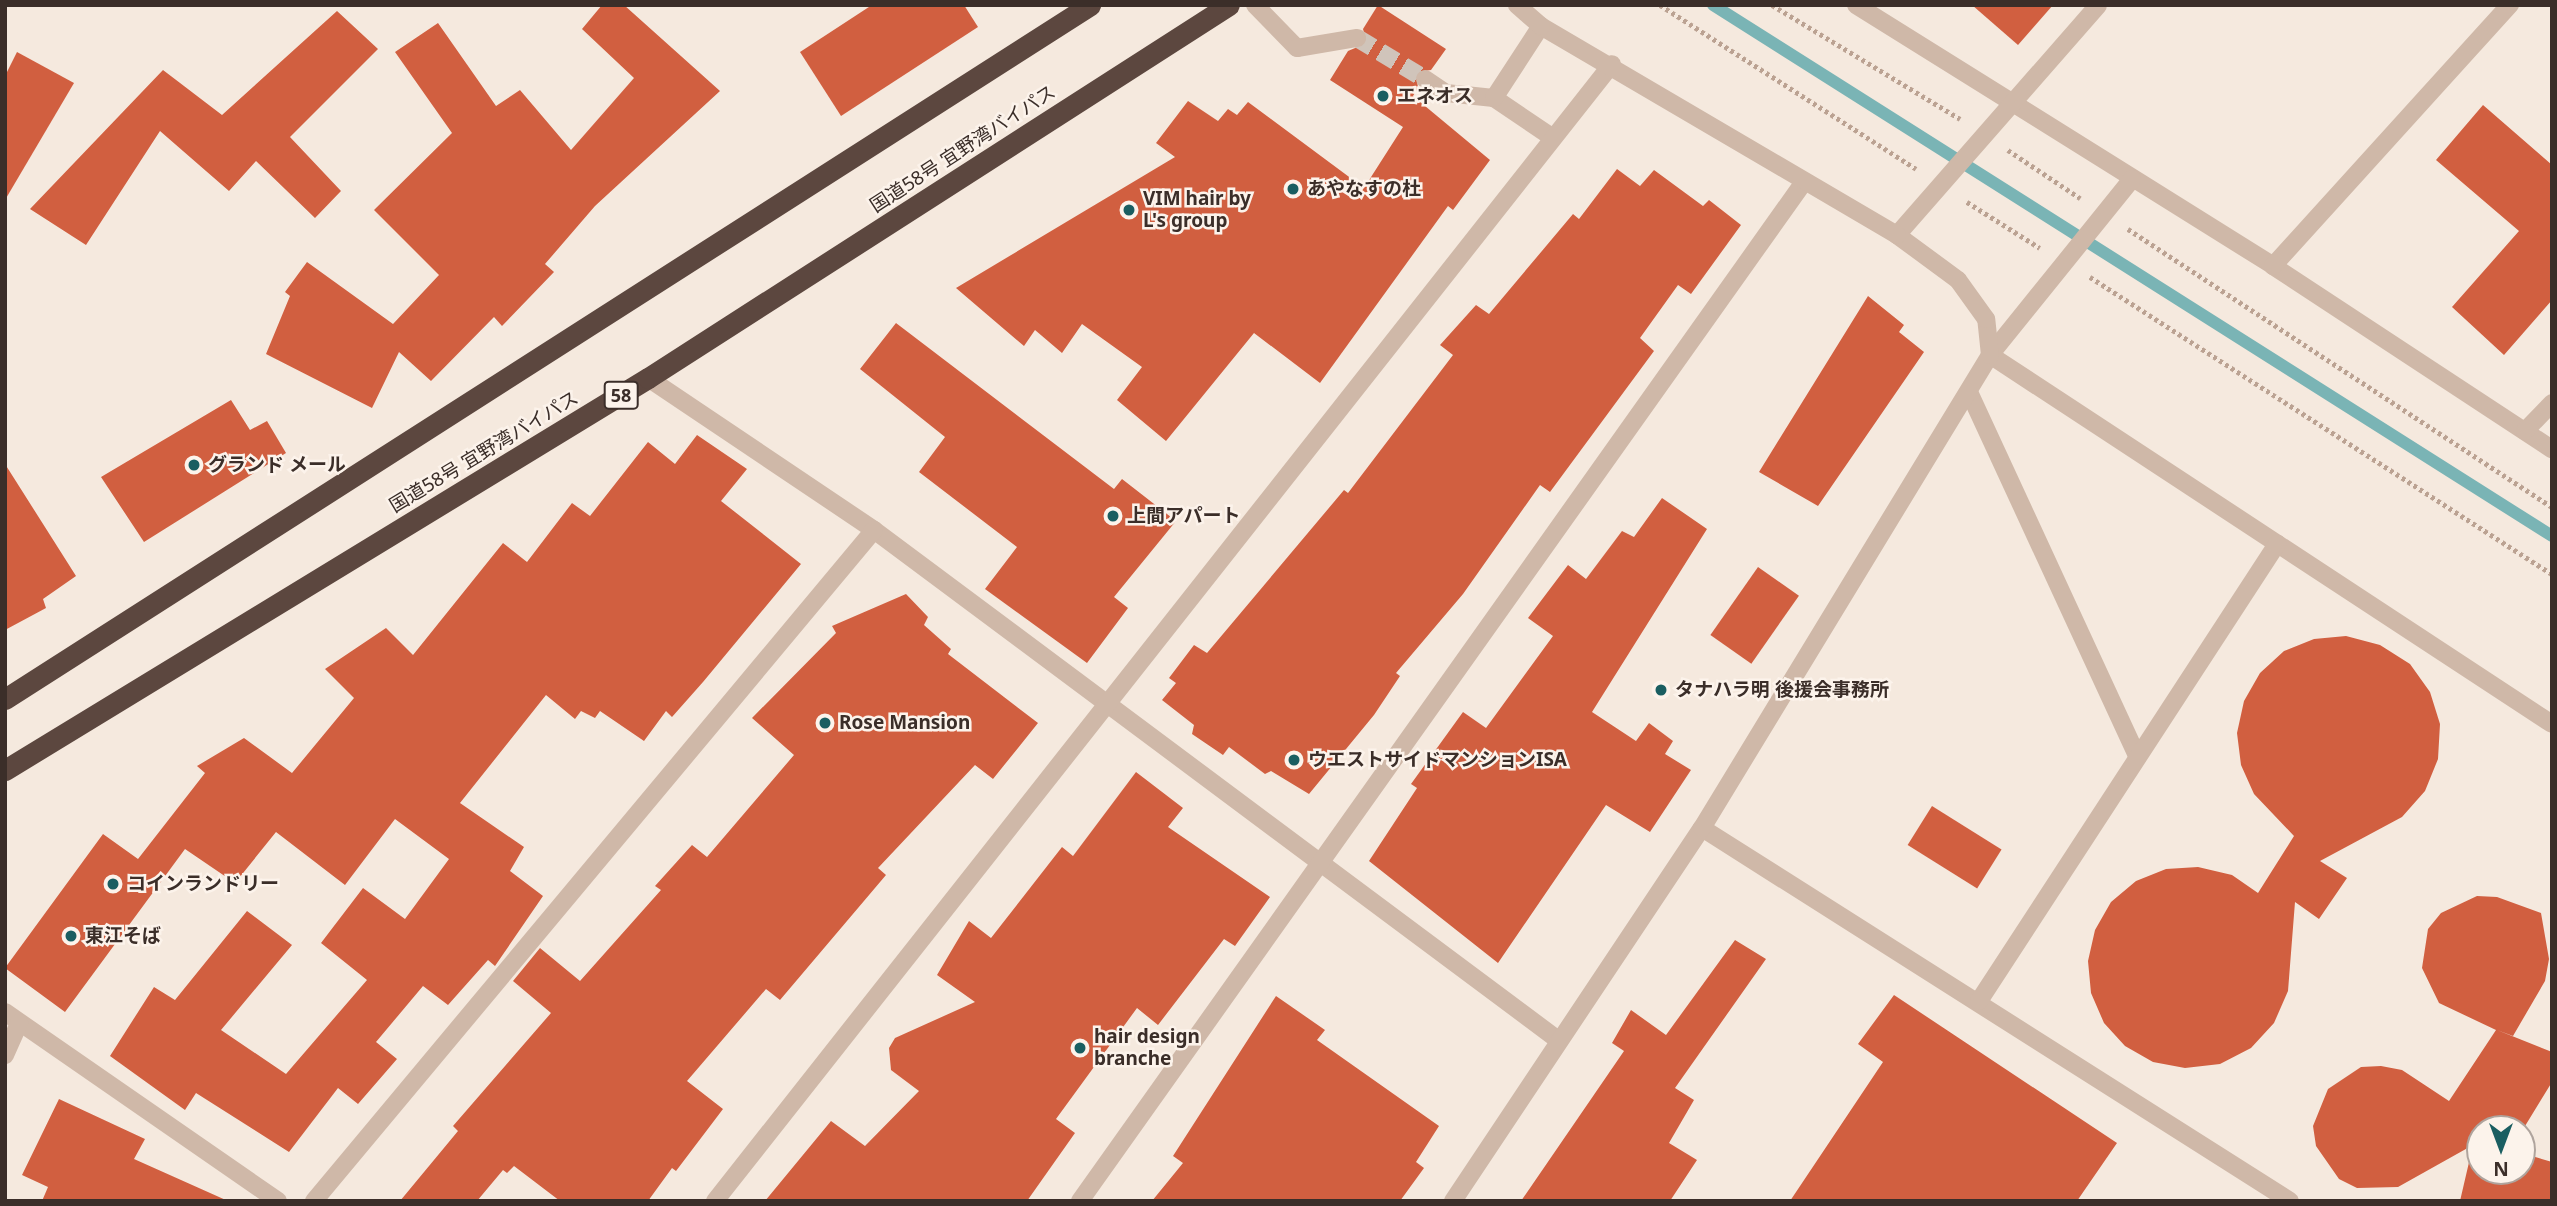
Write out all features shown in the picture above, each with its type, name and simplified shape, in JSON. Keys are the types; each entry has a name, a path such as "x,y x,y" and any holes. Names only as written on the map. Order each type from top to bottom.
{"highway":[{"path":"5,699 1090,5"},
{"name":"国道58号 宜野湾バイパス","path":"5,770 648,378 1229,5"}],"street":[{"path":"1255,5 1297,48 1357,38"},
{"path":"1517,5 1541,26 1612,64 1804,182 1897,235 1958,280 1986,319 1990,355 2552,724"},
{"path":"1856,5 2273,266 2552,449"},
{"path":"1897,235 2009,103 2098,5"},
{"path":"2273,266 2510,5"},
{"path":"1494,98 1541,26"},
{"path":"715,1201 1612,64"},
{"path":"1425,79 1446,93 1494,98 1553,138"},
{"path":"1453,1201 1557,1038 1702,828 1990,355 2070,260 2132,179"},
{"path":"1080,1201 1317,863 1804,182"},
{"path":"648,378 874,530 1108,700 1317,863 1557,1038"},
{"path":"1969,392 2138,757"},
{"path":"2525,431 2552,403"},
{"path":"314,1201 874,530"},
{"path":"1979,1001 2277,544"},
{"path":"1702,828 1979,1001 2290,1201"},
{"path":"5,1055 12,1018 278,1201"}],"path":[{"path":"1660,5 2070,260 2552,574"},
{"path":"1772,5 1980,138 2100,219 2552,507"}],"building":[{"path":"602,5 624,5 720,91 595,206 545,264 554,272 502,326 494,317 431,381 399,352 372,408 266,354 290,296 285,292 307,262 393,324 439,275 374,210 452,133 395,52 438,23 496,106 520,90 571,150 634,78 582,29"},
{"path":"872,5 964,5 978,27 841,116 800,52"},
{"path":"1378,5 1446,49 1431,70 1416,72 1418,88 1413,96 1490,160 1453,210 1448,206 1320,383 1254,333 1166,441 1117,400 1142,367 1082,324 1062,353 1035,330 1024,346 956,288 1175,157 1156,143 1188,101 1218,121 1228,109 1237,115 1248,102 1364,188 1403,127 1330,80 1348,51 1367,43 1363,29"},
{"path":"1972,5 2053,5 2018,45"},
{"path":"337,11 378,49 290,137 341,191 315,218 256,161 229,191 160,131 86,245 30,209 163,70 222,115"},
{"path":"17,52 74,83 5,200 5,76"},
{"path":"2483,105 2552,165 2552,300 2504,355 2452,307 2519,231 2436,160"},
{"path":"1617,169 1640,186 1654,170 1703,206 1709,200 1741,225 1691,294 1678,285 1640,338 1654,351 1550,492 1540,485 1463,594 1396,673 1400,676 1374,715 1309,794 1271,771 1265,774 1229,747 1223,755 1192,734 1194,725 1162,700 1176,683 1169,678 1194,645 1207,653 1344,490 1348,493 1453,355 1440,345 1476,305 1489,314 1573,214 1579,219"},
{"path":"1868,296 1904,325 1899,332 1924,352 1818,506 1759,472"},
{"path":"896,323 1114,489 1122,479 1176,521 1114,597 1128,608 1087,663 985,589 1017,547 919,472 945,437 860,369"},
{"name":"グランド メール","path":"231,400 250,430 267,421 286,453 144,542 101,477"},
{"path":"697,435 747,469 721,501 801,564 672,717 666,711 644,741 600,711 595,718 581,711 575,719 546,695 460,803 524,847 510,871 543,896 495,966 488,960 448,1005 423,986 376,1042 397,1059 358,1104 338,1088 289,1152 196,1093 185,1110 110,1056 154,987 175,1000 247,911 292,945 221,1030 286,1074 367,980 321,943 363,888 405,919 449,859 395,819 345,885 276,832 235,883 185,849 65,1012 5,968 103,834 138,859 205,773 197,766 244,738 292,773 354,698 325,669 386,628 413,655 503,543 527,562 572,503 590,516 648,442 675,464"},
{"path":"5,464 76,576 43,599 46,608 5,630"},
{"path":"1662,498 1707,529 1592,712 1636,741 1649,723 1673,741 1665,754 1691,770 1650,832 1606,805 1498,963 1369,861 1417,788 1411,784 1463,712 1486,728 1553,636 1528,618 1568,565 1586,579 1622,531 1634,537"},
{"path":"1758,567 1799,596 1751,664 1710,635"},
{"path":"906,594 928,617 924,625 951,649 948,654 1038,723 993,779 975,765 878,868 886,875 780,1000 766,989 687,1081 723,1109 676,1171 672,1168 648,1201 560,1201 514,1166 507,1173 503,1170 477,1201 400,1201 458,1131 453,1126 551,1013 513,981 540,948 580,981 661,890 655,886 692,845 707,857 794,755 752,718 836,633 832,626"},
{"path":"2346,636 2380,645 2410,664 2430,692 2440,724 2438,759 2425,791 2402,817 2320,861 2347,878 2319,919 2295,902 2288,991 2274,1023 2251,1048 2220,1064 2185,1068 2153,1062 2125,1046 2104,1023 2091,993 2088,961 2095,930 2111,902 2136,881 2166,869 2198,867 2232,875 2258,893 2294,836 2254,794 2241,765 2237,733 2244,701 2260,673 2284,651 2314,639"},
{"path":"1136,772 1183,808 1168,827 1270,897 1235,946 1224,939 1158,1025 1137,1008 1056,1119 1075,1133 1027,1201 765,1201 831,1121 865,1146 919,1091 891,1070 889,1048 895,1038 975,1002 937,975 969,921 991,938 1062,847 1073,856"},
{"path":"1932,806 2002,849 1977,888 1908,845"},
{"path":"2477,896 2497,897 2541,913 2549,959 2545,981 2513,1036 2497,1030 2552,1052 2552,1082 2532,1115 2466,1115 2466,1149 2398,1187 2357,1188 2339,1179 2316,1146 2313,1126 2328,1089 2361,1067 2381,1066 2402,1070 2449,1101 2496,1030 2439,1003 2422,968 2428,929 2441,913"},
{"path":"1735,940 1766,959 1675,1088 1694,1100 1669,1143 1697,1160 1670,1201 1521,1201 1624,1051 1612,1043 1631,1010 1666,1035"},
{"path":"1894,995 2117,1143 2077,1201 1790,1201 1883,1062 1858,1044"},
{"path":"1276,996 1325,1030 1317,1040 1439,1126 1416,1162 1424,1168 1400,1201 1152,1201 1183,1163 1173,1156"},
{"path":"59,1099 145,1139 134,1159 228,1201 42,1201 48,1187 22,1175"},
{"path":"2536,1157 2552,1162 2552,1201 2460,1201 2466,1175 2466,1185 2536,1185"}],"waterway":[{"path":"1713,5 2552,536"}],"tunnel":[{"path":"1357,38 1425,79"}],"place":[{"name":"エネオス","path":"1383,96"},
{"name":"あやなすの杜","path":"1293,189"},
{"name":"VIM hair by L's group","path":"1129,210"},
{"name":"グランド メール","path":"194,465"},
{"name":"上間アパート","path":"1113,516"},
{"name":"タナハラ明 後援会事務所","path":"1661,690"},
{"name":"Rose Mansion","path":"825,723"},
{"name":"ウエストサイドマンションISA","path":"1294,760"},
{"name":"コインランドリー","path":"113,884"},
{"name":"東江そば","path":"71,936"},
{"name":"hair design branche","path":"1080,1048"}]}
